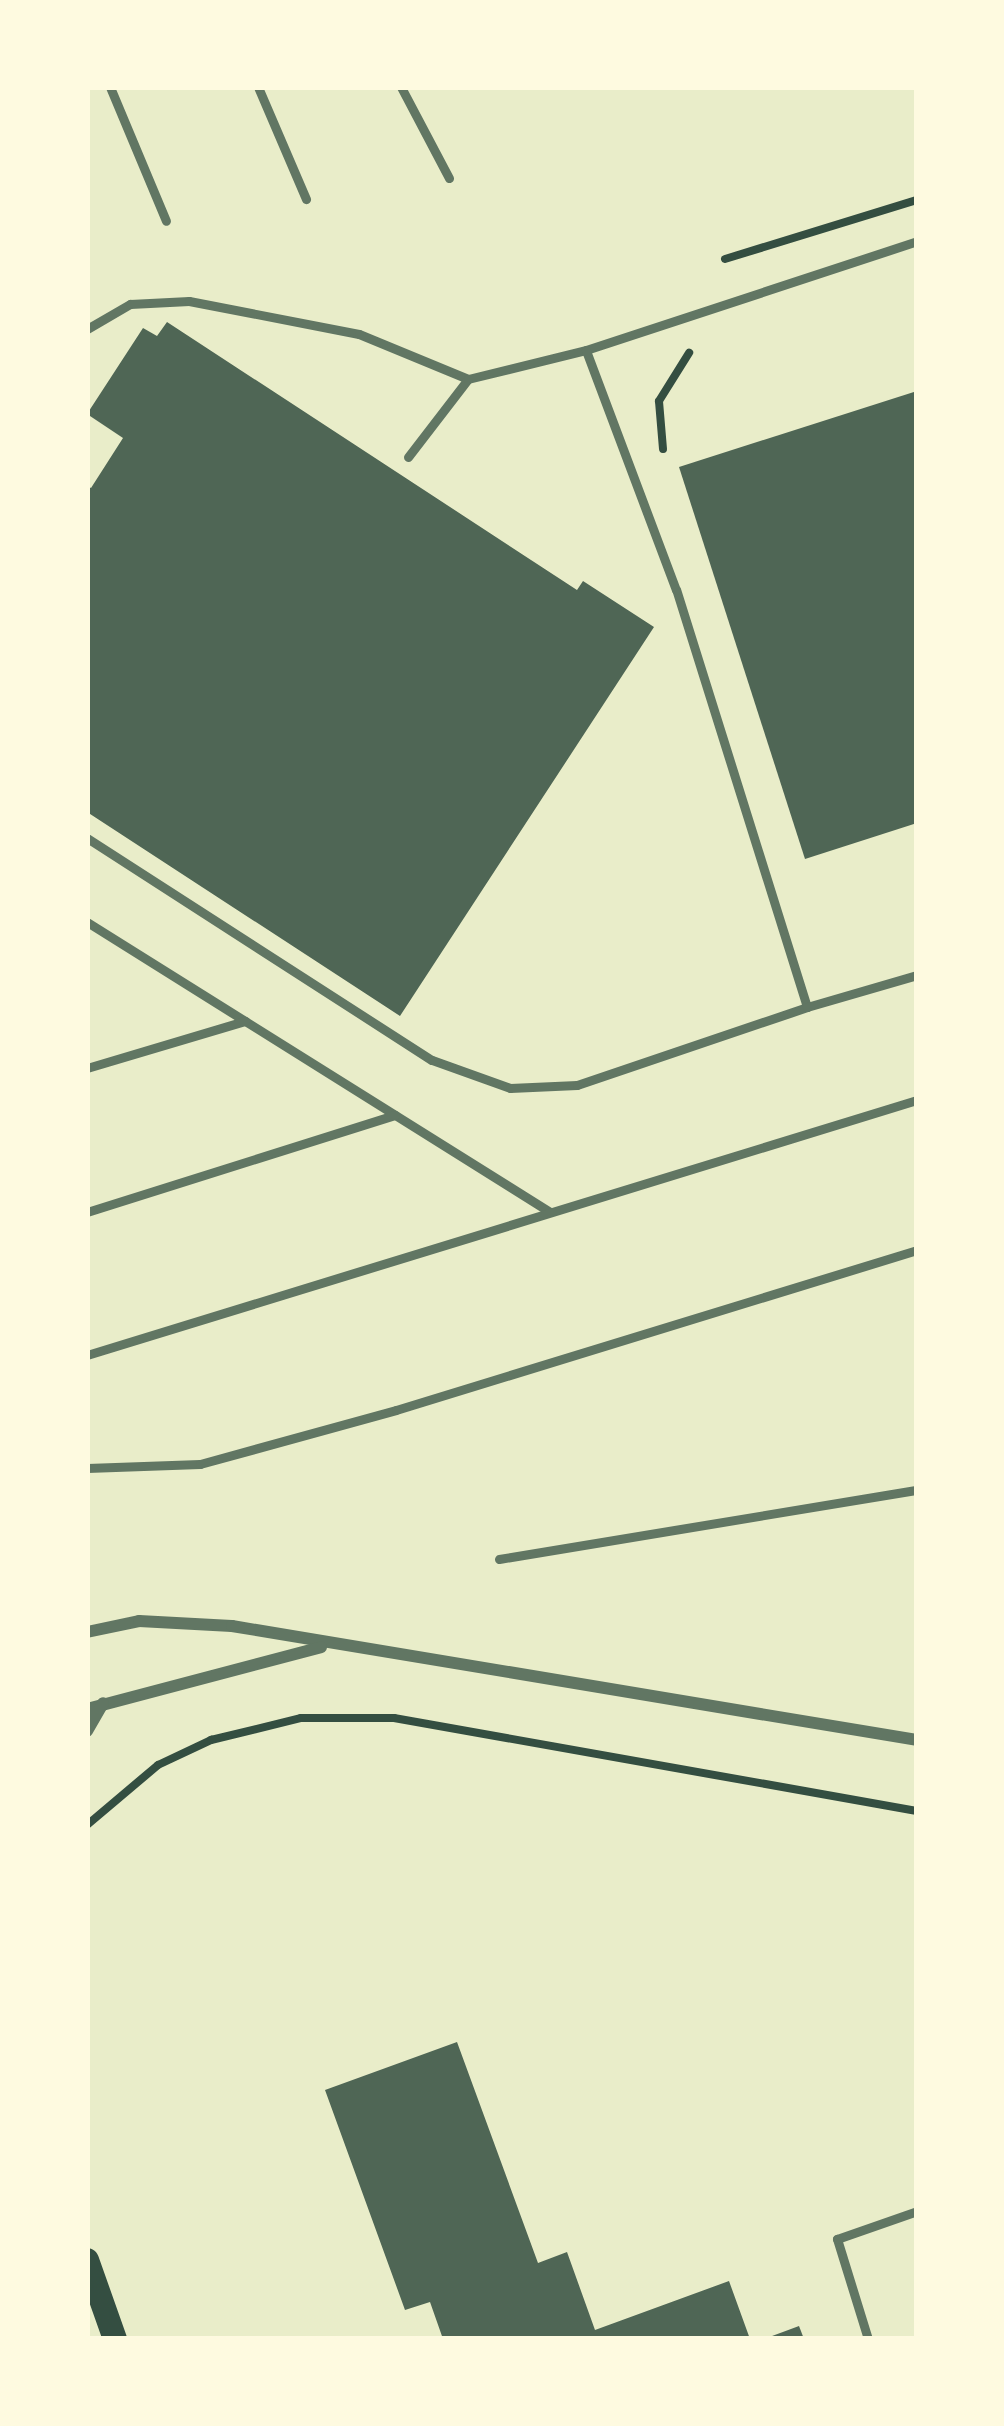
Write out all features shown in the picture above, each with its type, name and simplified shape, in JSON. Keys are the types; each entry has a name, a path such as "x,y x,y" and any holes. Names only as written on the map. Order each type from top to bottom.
{"main road":[{"path":"87,2260 115,2339"}],"street":[{"path":"87,1632 139,1621 232,1626 328,1646 917,1740"},
{"path":"87,1708 328,1646"},
{"path":"87,1731 104,1702"}],"lane":[{"path":"110,87 166,221"},
{"path":"258,87 306,199"},
{"path":"401,87 449,178"},
{"path":"87,329 130,304 189,301 359,334 468,380 586,350 917,241"},
{"path":"586,350 676,590 807,1007"},
{"path":"408,458 468,380"},
{"path":"87,838 432,1060 510,1088 577,1085 917,975"},
{"path":"87,922 550,1212"},
{"path":"87,1067 244,1021"},
{"path":"87,1355 917,1100"},
{"path":"87,1212 395,1115"},
{"path":"87,1468 200,1464 396,1410 917,1250"},
{"path":"499,1558 917,1490"},
{"path":"868,2339 837,2239 917,2211"}],"path":[{"path":"725,259 917,200"},
{"path":"669,471 659,401 685,356 704,346"},
{"path":"87,1825 158,1765 212,1740 302,1718 394,1718 917,1811"}],"building":[{"path":"167,322 577,590 583,581 654,627 400,1016 87,812 87,486 91,488 123,438 87,414 143,328 157,336"},
{"path":"917,391 917,823 805,859 679,467"},
{"path":"457,2042 538,2263 567,2252 595,2330 729,2281 750,2339 443,2339 430,2302 405,2310 325,2090"},
{"path":"799,2326 804,2339 764,2339"}]}
